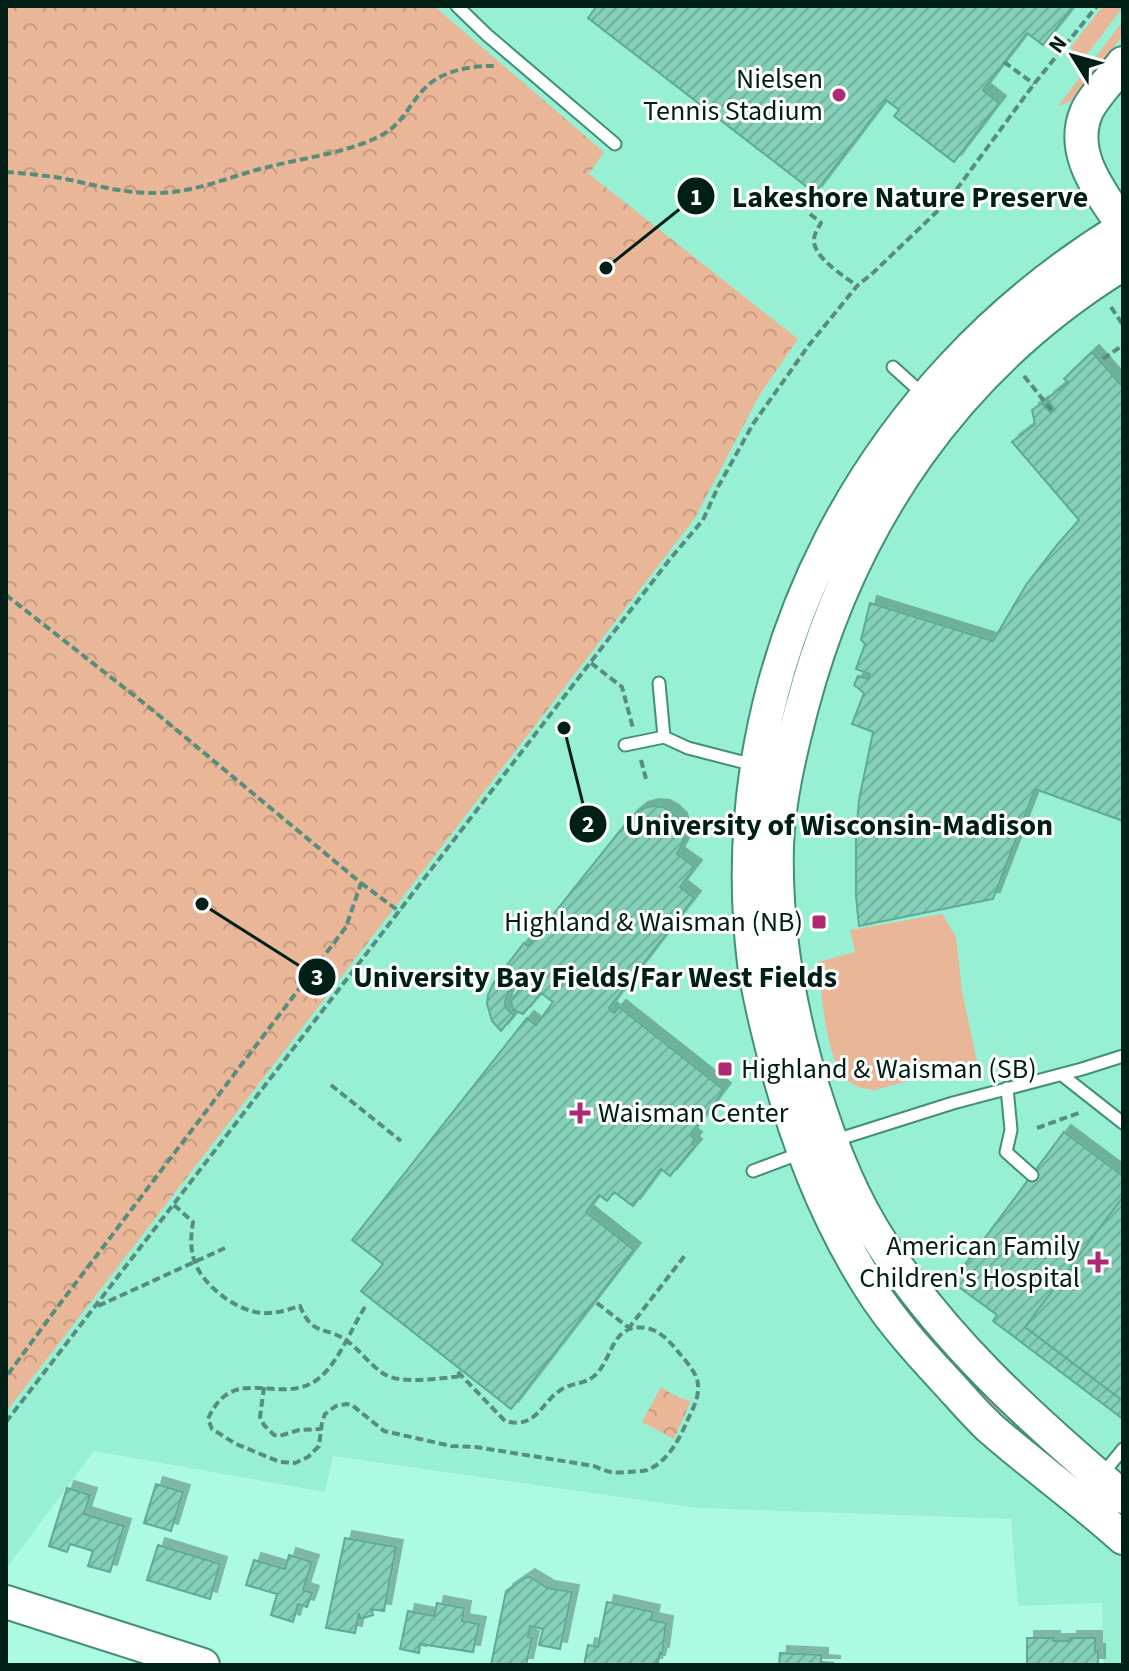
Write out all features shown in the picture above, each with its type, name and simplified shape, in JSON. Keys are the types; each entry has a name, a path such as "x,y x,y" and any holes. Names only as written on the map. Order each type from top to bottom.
{"street":[{"path":"772,767 761,739 797,615 829,543 872,467 925,396 971,345 1054,275 1123,227 1093,179 1083,156 1081,135 1086,112 1123,63"},
{"path":"1123,264 1061,307 974,384 888,500 849,571 809,682 772,767 752,804 749,868 755,967 769,1035 784,1092 817,1146 830,1216 845,1246 873,1293 899,1328 990,1428 1101,1491 1123,1538"},
{"path":"6,1602 203,1665"}],"lane":[{"path":"457,6 615,144"},
{"path":"893,367 925,396"},
{"path":"659,683 664,737"},
{"path":"630,743 664,737 688,748 772,767"},
{"path":"753,1171 887,1123 1123,1056"},
{"path":"1062,1075 1123,1123"},
{"path":"1007,1088 1011,1130 1006,1152 1032,1175"},
{"path":"1101,1491 1123,1449"}],"path":[{"path":"6,1422 703,520 753,424 787,375 857,286 948,201 1034,84 1097,6"},
{"path":"1004,62 1034,84"},
{"path":"6,172 137,192 181,192 373,140 393,129 428,85 442,76 489,65 525,67"},
{"path":"810,214 821,223 813,237 818,255 857,286"},
{"path":"1108,304 1123,325"},
{"path":"1103,359 1123,345"},
{"path":"1022,374 1053,412"},
{"path":"6,595 400,912"},
{"path":"591,663 622,687 630,743 646,779"},
{"path":"6,1377 346,927 361,883"},
{"path":"331,1085 401,1141"},
{"path":"1037,1128 1079,1113"},
{"path":"174,1205 193,1222 191,1245 195,1263 227,1300 260,1313 300,1306 305,1319 316,1330 347,1341 386,1376 400,1381 463,1376"},
{"path":"95,1307 225,1248"},
{"path":"456,1370 505,1421 516,1424 528,1421 565,1388 592,1378 600,1370 613,1342 628,1330 686,1254"},
{"path":"365,1307 347,1341 315,1382 290,1390 248,1386 225,1396 208,1419 212,1429 236,1444 280,1462 295,1463 308,1457 319,1446 325,1414 336,1406 347,1404 384,1431 451,1446 476,1447 594,1466 610,1473 646,1470 665,1457 682,1434 696,1400 697,1380 693,1370 663,1336 646,1328 628,1330 597,1303"},
{"path":"264,1387 260,1417 274,1435 322,1429"}],"shaded area":[{"path":"6,6 1123,6 1123,1665 1104,1665 1102,1603 1018,1606 1011,1519 698,1508 333,1456 325,1492 94,1451 6,1569"}],"green space":[{"path":"6,6 434,6 604,152 589,174 798,339 759,396 695,518 6,1412"},
{"path":"1103,6 1123,7 1085,57 1074,56 1071,47"},
{"path":"1123,21 1123,35 1074,99 1060,106 1059,105"},
{"path":"942,914 956,937 962,991 977,1062 875,1090 854,1085 842,1074 830,1046 818,962 855,952 850,930"},
{"path":"849,1212 1016,1420 984,1405 957,1378 862,1253"},
{"path":"661,1387 691,1401 674,1439 642,1422"}],"building":[{"name":"Nielsen Tennis Stadium","path":"597,6 1074,6 1043,45 1027,33 983,90 999,103 954,162 894,116 899,110 886,100 815,193 588,18"},
{"path":"1092,352 1123,387 1123,821 1035,789 993,899 859,926 856,835 859,800 873,732 852,724 864,693 854,685 858,676 868,679 870,674 856,669 865,644 861,640 870,603 993,641 1026,585 1079,520 1012,442 1035,424 1032,410 1042,403 1051,413 1055,410 1047,399 1068,382 1064,379"},
{"name":"Waisman Center","path":"663,807 680,820 683,843 677,854 695,867 680,887 694,898 609,1008 614,1013 619,1007 724,1090 690,1135 695,1139 692,1143 695,1146 670,1176 661,1169 633,1206 614,1192 607,1201 599,1195 586,1212 634,1250 511,1409 361,1291 383,1264 352,1240 527,1018 536,1025 553,1002 541,993 523,1014 513,1010 511,1001 524,983 522,977 508,993 506,1008 514,1015 501,1031 492,1021 487,1004 494,982 524,943 528,946 631,817 641,809"},
{"path":"1064,1132 1123,1176 1123,1197 1025,1327 1123,1401 1123,1419 993,1321 997,1315 952,1282"},
{"name":"American Family Children's Hospital","path":"1123,1197 1123,1401 1025,1327"},
{"path":"156,1484 183,1492 171,1531 144,1523"},
{"path":"67,1488 90,1495 84,1514 124,1526 110,1572 88,1566 93,1551 70,1544 67,1552 49,1546"},
{"path":"345,1538 396,1547 384,1611 371,1609 373,1615 360,1619 359,1613 355,1633 326,1628"},
{"path":"158,1545 220,1564 210,1599 147,1580"},
{"path":"289,1555 312,1562 303,1590 312,1593 307,1607 298,1604 293,1622 271,1615 277,1594 246,1585 254,1560 285,1569"},
{"path":"528,1576 548,1588 572,1592 560,1649 539,1645 543,1629 530,1626 528,1637 532,1638 526,1665 491,1665 506,1591"},
{"path":"607,1602 653,1612 651,1620 666,1623 662,1654 655,1665 584,1665 588,1645 598,1647"},
{"path":"437,1603 464,1608 462,1621 479,1624 473,1652 420,1644 419,1653 400,1649 408,1611 434,1616"},
{"path":"1027,1638 1070,1641 1070,1638 1095,1638 1098,1665 1027,1665"},
{"path":"780,1653 821,1655 821,1662 833,1665 779,1665"}],"place":[{"name":"Nielsen Tennis Stadium","path":"839,95"},
{"name":"Lakeshore Nature Preserve","path":"606,268"},
{"name":"University of Wisconsin-Madison","path":"564,728"},
{"name":"University Bay Fields/Far West Fields","path":"202,904"},
{"name":"Highland & Waisman (NB)","path":"819,922"},
{"name":"Highland & Waisman (SB)","path":"725,1069"},
{"name":"Waisman Center","path":"580,1113"},
{"name":"American Family Children's Hospital","path":"1098,1262"}]}
